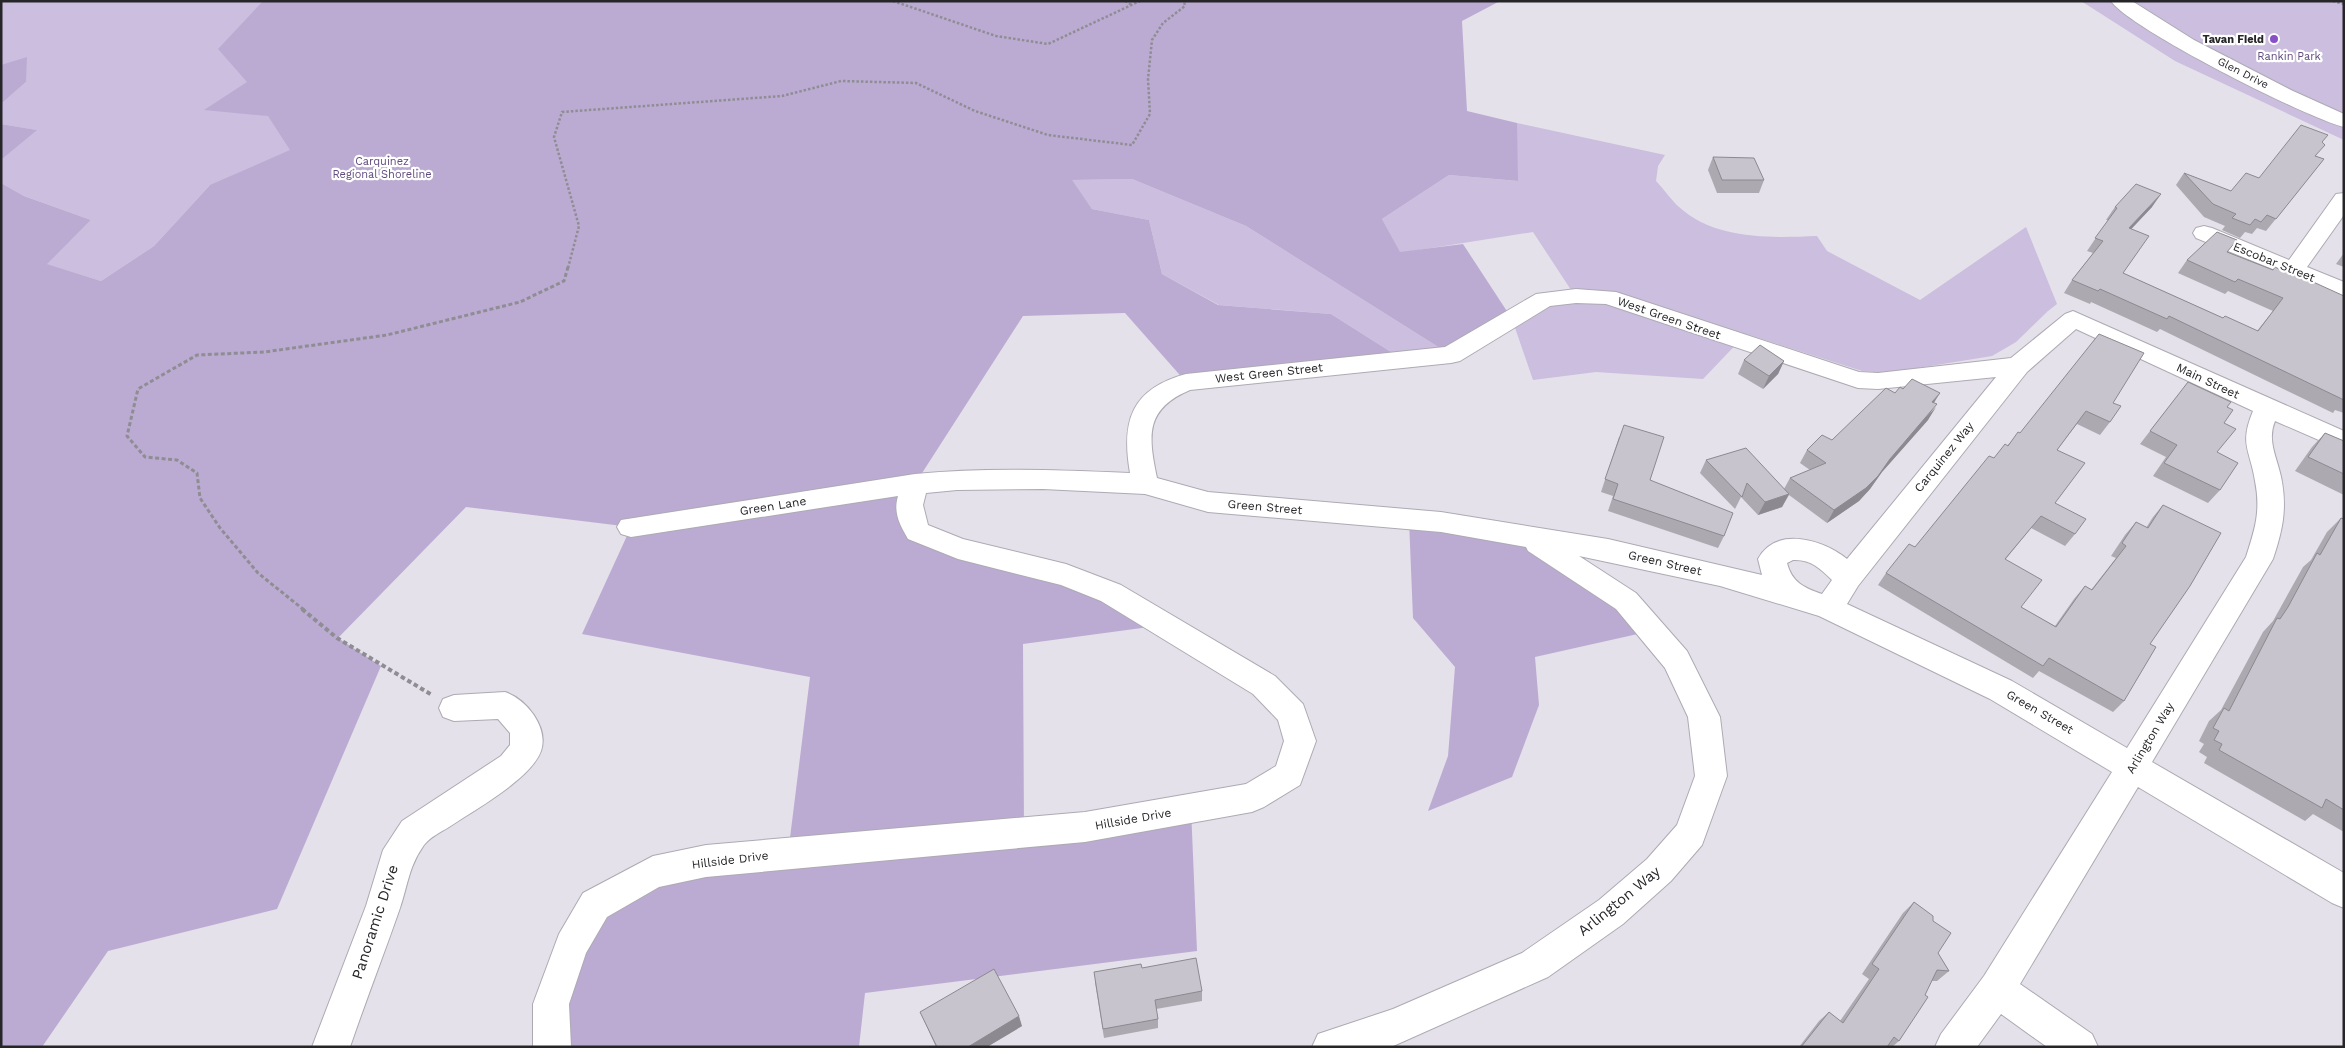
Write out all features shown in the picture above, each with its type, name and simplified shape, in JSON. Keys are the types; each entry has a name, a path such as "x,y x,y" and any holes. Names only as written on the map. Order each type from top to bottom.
{"street":[{"name":"Glen Drive","path":"2120,1 2140,17 2200,51 2303,104 2344,121"},
{"path":"2293,270 2344,200"},
{"name":"Escobar Street","path":"2204,233 2344,291"},
{"name":"West Green Street","path":"1145,484 1138,448 1141,416 1158,395 1186,382 1451,355 1544,298 1608,297 1858,380 1878,381 2018,366"},
{"name":"Carquinez Way","path":"1829,608 1848,578 2018,366 2073,319"},
{"name":"Main Street","path":"2073,319 2344,442"},
{"name":"Arlington Way","path":"1954,1047 1997,989 2259,559 2271,523 2269,482 2260,450 2258,430 2268,408"},
{"name":"Green Street","path":"914,484 957,480 1043,479 1145,484 1208,502 1440,522 1608,550 1720,575 1791,595 1829,608 2001,690 2134,766 2344,892"},
{"name":"Green Lane","path":"631,527 914,484"},
{"name":"Hillside Drive","path":"552,1047 551,1004 571,946 595,905 652,872 706,861 1085,827 1252,798 1289,775 1300,741 1292,713 1264,685 1111,593 1066,575 958,548 918,532 912,521 909,505 914,484"},
{"name":"Arlington Way","path":"1331,1047 1396,1027 1535,965 1611,912 1659,870 1690,834 1711,776 1704,717 1676,660 1626,601 1529,537"},
{"path":"1791,595 1776,576 1772,559 1782,551 1798,548 1818,553 1832,561 1848,578"},
{"name":"Panoramic Drive","path":"331,1047 383,906 395,861 414,832 512,766 526,749 526,729 506,705 454,708"},
{"path":"1997,989 2079,1047"}],"path":[{"path":"893,1 996,36 1048,44 1140,1"},
{"path":"1125,1 1132,5"},
{"path":"454,708 337,638 258,573 220,528 200,498 197,473 177,460 145,457 127,436 138,389 197,355 264,352 386,335 520,302 564,281 579,226 554,137 562,112 782,96 841,81 916,83 975,111 1048,135 1132,145 1150,114 1148,80 1152,40 1163,23 1185,6 1184,1"},
{"path":"2333,1 2344,4"}],"green space":[{"path":"1,1 786,1 209,186 154,246 101,281 46,264 91,220 24,196 1,183 1,160 36,130 1,124 1,104 26,82 1,86"},
{"name":"Carquinez Regional Shoreline","path":"263,1 1500,1 1462,21 1467,111 1517,123 1518,181 1449,175 1382,219 1400,252 1463,244 1512,319 1451,355 1246,226 1132,179 1072,180 1092,209 1149,220 1162,274 1218,305 1331,314 1402,359 1186,382 1125,313 1023,316 915,484 912,521 1066,575 1164,625 1023,644 1024,832 1191,808 1197,951 865,993 859,1047 552,1047 571,946 653,872 788,854 810,677 582,634 631,527 466,507 338,638 381,666 277,909 108,951 42,1047 1,1047 1,183 24,196 91,220 47,264 101,281 154,246 210,185 290,150 268,116 204,110 247,82 218,49"},
{"name":"Rankin Park","path":"2081,1 2344,1 2344,140 2175,61"},
{"path":"27,57 26,82 1,104 1,65"},
{"path":"1517,123 1665,155 1658,166 1656,181 1679,207 1693,218 1709,226 1745,235 1817,236 1827,251 1920,300 2026,227 2057,304 2016,342 1992,356 1887,373 1862,371 1746,334 1703,379 1596,372 1533,380 1512,319 1575,296 1533,232 1400,253 1382,219 1449,175 1517,181"},
{"path":"1,124 37,130 1,160"},
{"path":"1132,179 1246,226 1451,355 1402,359 1331,314 1219,305 1162,274 1149,220 1092,209 1071,180"},
{"path":"1409,520 1529,537 1651,631 1535,657 1539,705 1512,777 1428,811 1448,756 1455,667 1413,618"}],"building":[{"path":"2301,125 2328,135 2322,142 2325,145 2315,156 2324,159 2276,219 2267,215 2261,222 2255,219 2250,225 2232,218 2236,214 2213,204 2184,173 2231,191 2246,173 2259,178"},
{"path":"1713,157 1754,158 1764,180 1722,180"},
{"path":"2136,184 2161,194 2129,228 2149,236 2123,273 2223,318 2225,316 2258,331 2283,298 2238,279 2235,282 2187,260 2217,232 2237,240 2227,252 2273,270 2275,267 2285,272 2287,270 2344,296 2344,400 2169,316 2167,319 2100,289 2098,291 2072,280 2103,241 2095,238 2117,208 2115,207"},
{"path":"2099,334 2144,353 2113,403 2121,406 2110,422 2086,411 2057,450 2085,463 2055,503 2086,519 2075,534 2041,516 2005,559 2042,580 2021,607 2056,627 2085,586 2092,590 2126,546 2122,543 2136,522 2148,528 2163,505 2221,533 2190,586 2150,644 2156,647 2124,701 2049,658 2043,666 1886,573 1909,544 1915,547 1989,456 1994,458 2005,444 2008,446 2018,432 2020,433"},
{"path":"1760,345 1784,361 1769,376 1744,360"},
{"path":"1912,379 1940,393 1932,402 1937,404 1866,488 1834,510 1790,478 1826,463 1807,450 1822,435 1832,440 1886,388 1895,393 1900,387 1903,389"},
{"path":"2188,382 2231,402 2227,407 2233,410 2224,423 2236,429 2217,452 2238,463 2220,490 2164,463 2177,445 2150,431"},
{"path":"1624,425 1664,437 1650,480 1733,513 1724,536 1613,499 1618,484 1605,479"},
{"path":"2325,433 2344,441 2344,474 2308,457"},
{"path":"1746,448 1789,494 1765,502 1747,483 1742,497 1706,460"},
{"path":"2341,518 2344,519 2344,810 2326,799 2322,808 2219,750 2222,744 2214,740 2219,731 2213,728 2224,708 2229,711 2277,618 2280,619 2288,607 2317,553 2320,555"},
{"path":"1914,902 1933,916 1933,921 1951,933 1938,953 1949,971 1937,970 1925,995 1928,997 1899,1041 1894,1037 1887,1047 1801,1047 1829,1012 1843,1023 1879,969 1872,964"},
{"path":"1196,958 1202,991 1155,1000 1158,1019 1103,1029 1094,972 1141,964 1142,968"},
{"path":"994,969 1019,1016 968,1047 937,1047 920,1012"}],"place":[{"name":"Tavan Field","path":"2274,39"}]}
